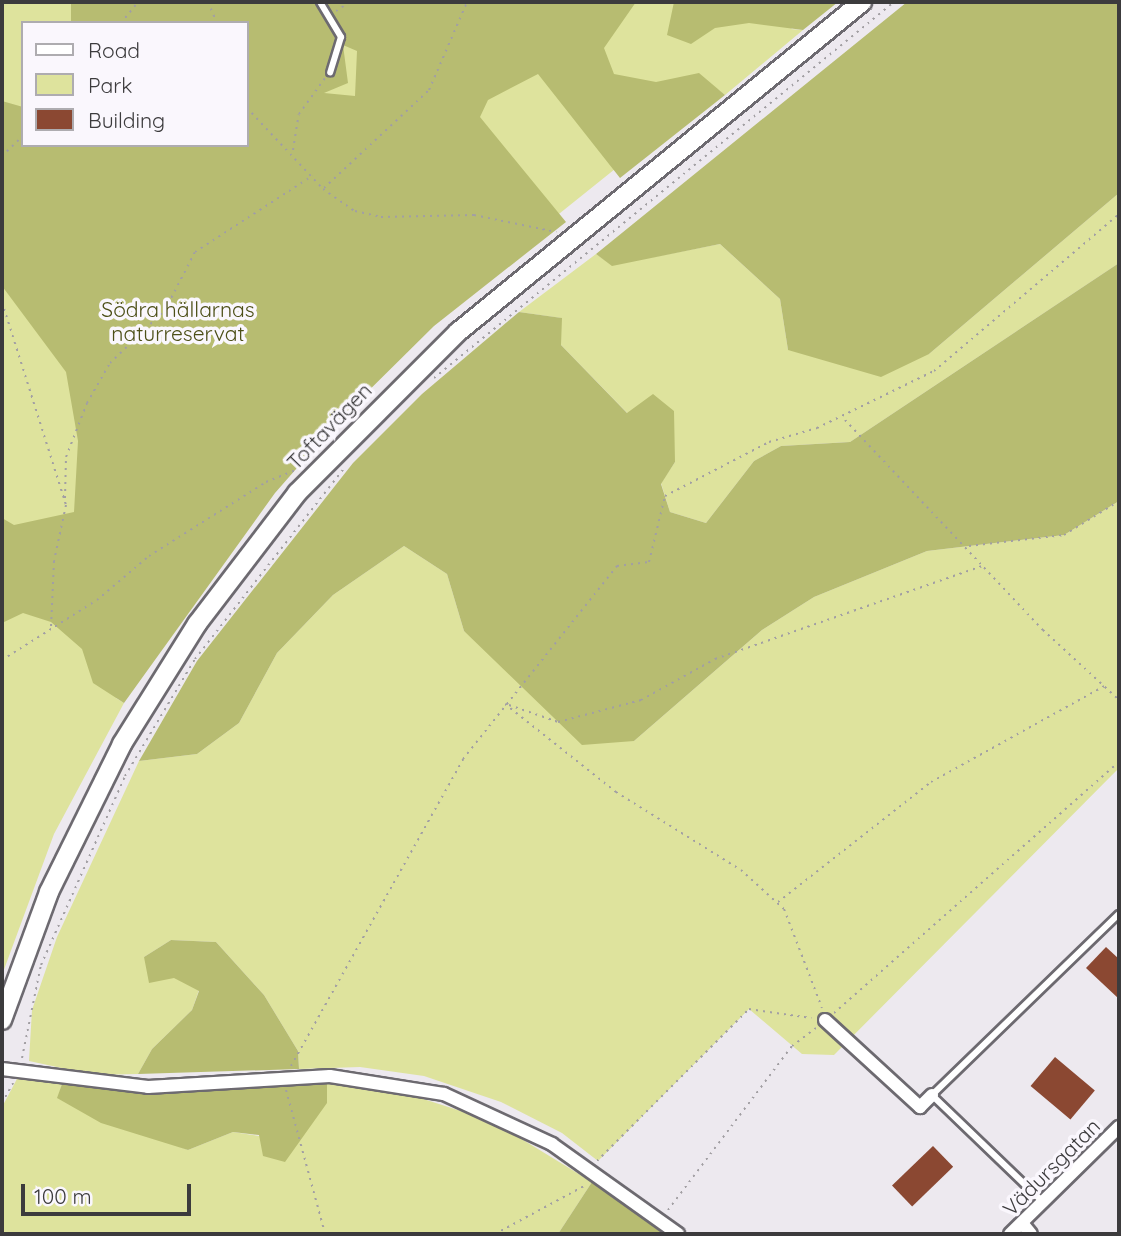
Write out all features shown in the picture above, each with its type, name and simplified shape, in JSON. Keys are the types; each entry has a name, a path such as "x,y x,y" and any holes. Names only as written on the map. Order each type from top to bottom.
{"main road":[{"name":"Toftavägen","path":"2,1020 49,892 97,791 159,682 238,567 331,454 402,382 568,240 862,2"}],"street":[{"path":"825,1020 920,1107 932,1095"},
{"path":"2,1069 148,1087 284,1079 387,1081 444,1094 530,1133 678,1234"},
{"name":"Vädursgatan","path":"1010,1234 1119,1127"},
{"path":"1022,1223 1031,1234"}],"lane":[{"path":"320,2 341,37 330,72"},
{"path":"1043,1202 932,1095 1119,914"}],"path":[{"path":"2,7 11,2"},
{"path":"123,21 138,2"},
{"path":"208,2 216,21"},
{"path":"330,15 350,2"},
{"path":"323,189 429,90 467,2"},
{"path":"425,386 894,2"},
{"path":"293,151 299,114 330,72"},
{"path":"248,109 293,151 323,189 369,215 524,220 568,240"},
{"path":"2,156 21,138"},
{"path":"51,628 65,498 66,457 87,403 110,363 165,310 195,252 312,176"},
{"path":"325,1234 300,1161 284,1079 415,836 505,703 617,565 649,562 665,496 769,442 817,428 934,371 1119,214"},
{"path":"2,302 65,498"},
{"path":"845,420 1119,700"},
{"path":"2,1103 19,1069 41,965 125,776 202,648 351,459"},
{"path":"2,660 96,600 149,556 266,482 308,465"},
{"path":"968,546 1064,535 1119,501"},
{"path":"505,703 558,722 641,700 715,659 985,565"},
{"path":"778,903 931,782 1104,686"},
{"path":"505,703 616,792 741,870 778,903 825,1020"},
{"path":"659,1221 792,1046 1119,762"},
{"path":"495,1234 590,1176 749,1009 825,1020"}],"green space":[{"name":"Södra hällarnas naturreservat","path":"2,2 822,2 791,29 803,30 725,95 716,88 509,254 341,404 116,698 124,703 54,834 2,975"},
{"name":"Södra hällarnas naturreservat","path":"71,2 636,2 604,48 614,74 656,82 699,73 725,95 620,178 538,74 488,100 480,117 566,222 434,326 339,420 275,493 124,703 93,683 82,649 51,622 23,613 2,623 2,518 14,525 74,512 78,441 66,372 2,286 2,101 21,106 21,147 248,147 248,21 71,21","holes":["343,45 357,51 355,96 324,93 348,83"]},
{"path":"674,2 838,2 803,30 749,23 715,28 691,44 667,35"},
{"path":"907,2 1119,2 1119,193 929,354 881,377 788,350 780,299 720,244 612,266 596,254"},
{"path":"1119,193 1119,263 850,442 781,446 754,461 706,523 670,512 661,483 675,462 561,345 561,318 519,312 596,254 612,265 720,244 780,299 788,350 929,354"},
{"path":"1119,263 1119,501 1064,535 927,551 814,597 762,630 634,741 582,745 464,631 447,574 404,546 333,595 277,653 239,723 197,754 139,761 197,661 353,463 422,394 519,312 562,318 561,345 627,413 653,394 674,411 675,462 661,484 670,512 706,523 754,461 781,446 850,442"},
{"path":"1119,501 1119,768 834,1055 802,1054 749,1009 598,1161 562,1133 501,1102 424,1076 360,1067 299,1069 298,1051 264,995 216,942 171,940 144,957 199,990 192,1010 152,1049 138,1074 94,1075 29,1061 32,1010 57,937 139,761 197,754 239,723 277,653 333,595 404,546 447,574 464,631 634,741 762,630 814,597 927,551 1064,535"},
{"path":"171,940 216,942 264,995 298,1051 299,1069 138,1074 152,1049 192,1010 199,991 174,978 149,983 144,957"},
{"path":"18,1077 62,1084 58,1098 188,1150 233,1132 259,1136 327,1080 386,1087 492,1121 592,1182 558,1234 2,1234 2,1107"},
{"path":"327,1080 327,1103 285,1162 263,1156 259,1135 233,1132 188,1150 101,1123 57,1098 62,1084 147,1092"},
{"path":"592,1182 665,1234 558,1234"}],"building":[{"path":"1106,947 1119,959 1119,999 1086,968"},
{"path":"1055,1057 1095,1090 1070,1120 1031,1086"},
{"path":"933,1146 953,1167 912,1206 892,1186"}]}
